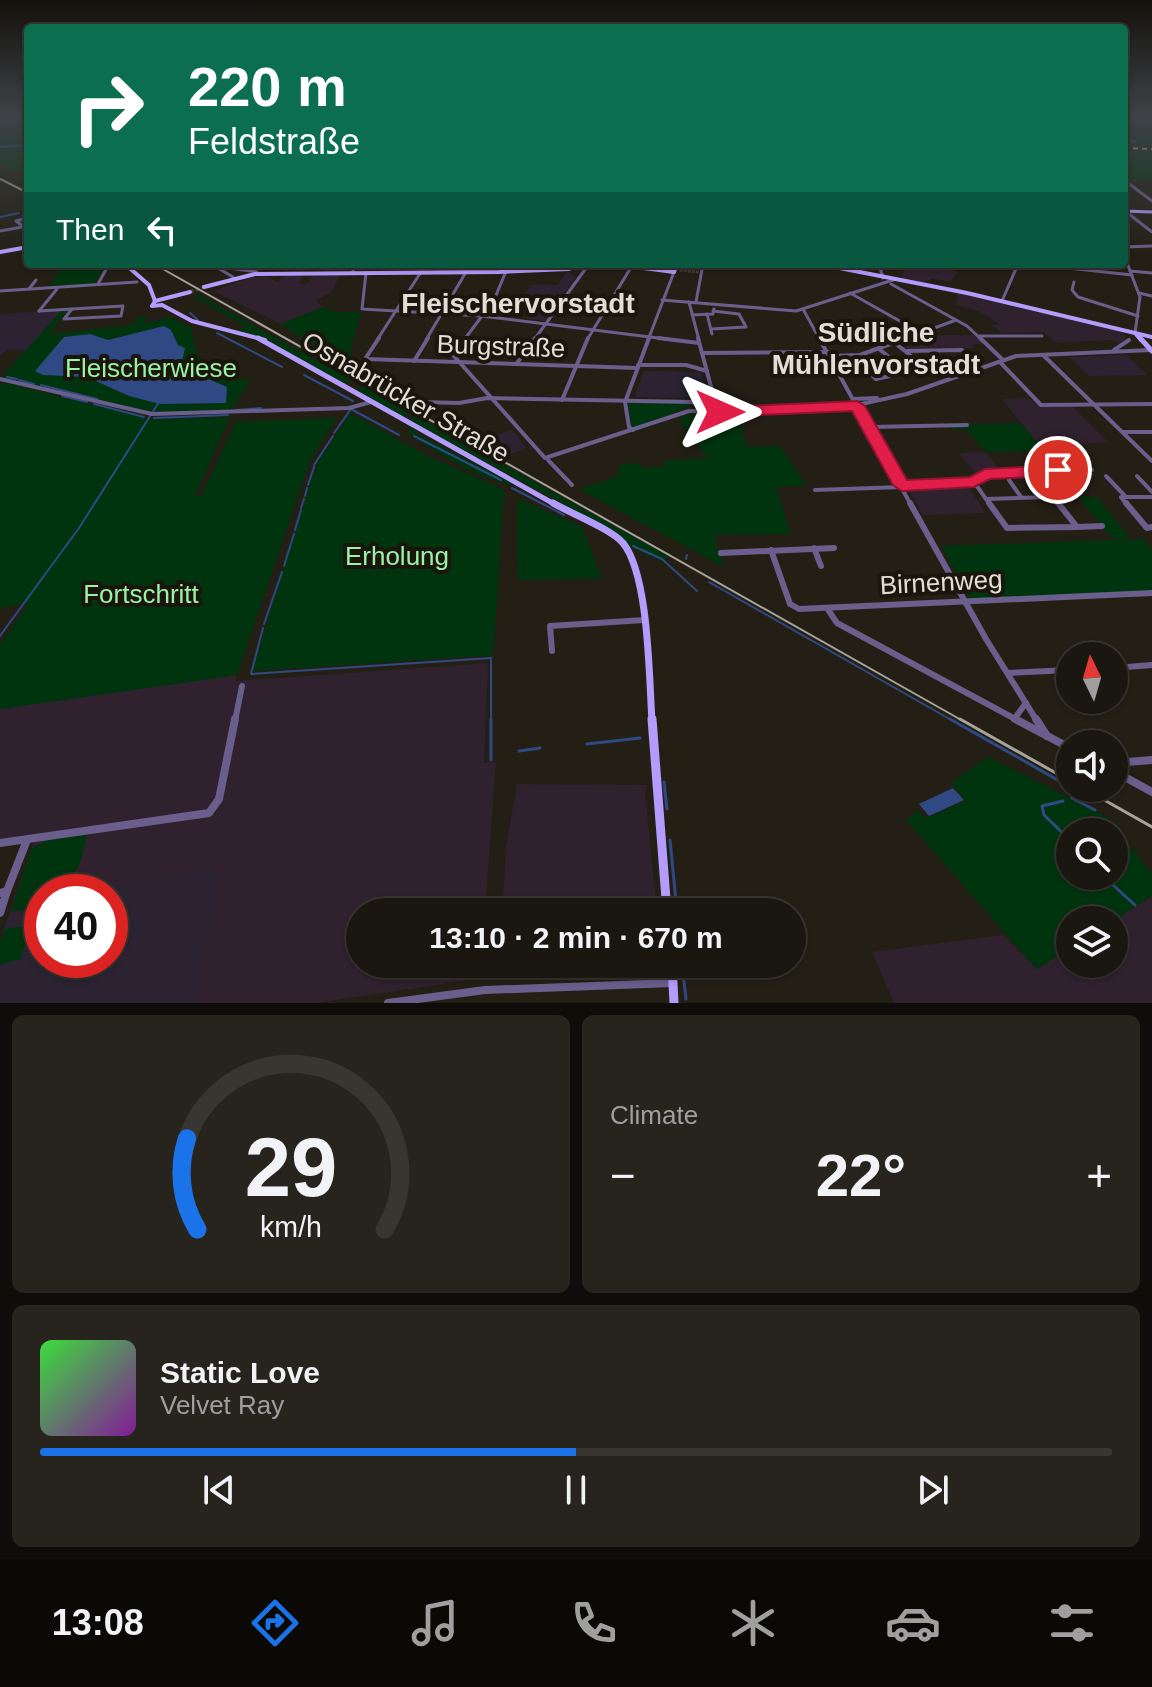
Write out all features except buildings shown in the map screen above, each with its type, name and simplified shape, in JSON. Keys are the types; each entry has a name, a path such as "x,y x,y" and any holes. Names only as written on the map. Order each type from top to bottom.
{"main road":[{"path":"1128,211 1152,212"},
{"path":"0,251 24,248"},
{"name":"Osnabrücker Straße","path":"130,268 149,285 155,301 151,305 164,303 192,321 266,340 400,419 622,542 634,565 644,620"},
{"path":"204,287 230,278 298,273 507,272 572,268"},
{"path":"650,268 674,272 676,268"},
{"path":"836,268 1002,301 1152,337"},
{"path":"164,303 190,292"},
{"path":"1135,333 1152,350"},
{"path":"644,620 666,898"},
{"path":"673,978 674,1003"}],"street":[{"path":"1128,183 1152,201"},
{"path":"1128,214 1152,232"},
{"path":"23,226 16,221 24,219"},
{"path":"0,231 23,226"},
{"path":"1128,247 1152,246"},
{"path":"1128,267 1139,293 1135,333"},
{"path":"97,285 107,268"},
{"path":"218,268 230,278"},
{"path":"224,268 244,273 298,273"},
{"path":"352,273 354,268"},
{"path":"397,311 427,268"},
{"path":"508,268 482,316 453,355 487,398 572,485"},
{"path":"516,364 585,268"},
{"path":"562,400 592,329 630,268"},
{"path":"695,303 702,268"},
{"path":"662,300 803,309 882,279 880,268"},
{"path":"1002,301 1016,268"},
{"path":"1075,268 1152,273"},
{"path":"414,362 466,272"},
{"path":"634,430 629,427 625,402 674,272"},
{"path":"366,273 362,309 482,316 699,343"},
{"path":"28,290 36,280"},
{"path":"0,291 137,282"},
{"path":"894,282 979,336 1031,397 1044,405 1152,404"},
{"path":"1074,282 1072,290 1078,297 1138,316"},
{"path":"58,288 39,311 72,309 123,306 125,306 121,316 65,319 72,309"},
{"path":"849,293 921,333"},
{"path":"1139,293 1152,296"},
{"path":"546,459 693,410 714,398 689,302"},
{"path":"713,311 715,304"},
{"path":"803,309 1008,673 1047,736"},
{"name":"Burgstraße","path":"397,311 365,359 577,366 686,365 707,371"},
{"path":"692,315 713,311 739,314 746,327 711,331 707,314"},
{"path":"702,353 851,356 879,349 956,320"},
{"path":"979,336 1042,336"},
{"path":"1110,352 1129,340"},
{"path":"851,356 876,379 927,368 895,343"},
{"path":"879,349 909,373"},
{"path":"906,351 962,350 966,356"},
{"path":"693,410 722,413 857,406 1001,361 1043,355 1152,350"},
{"path":"953,351 956,359"},
{"path":"1043,355 1152,461"},
{"path":"0,379 151,414 346,409 371,402"},
{"path":"420,402 459,403 487,398 625,402 702,405 722,413"},
{"path":"853,399 890,398"},
{"path":"870,427 967,425"},
{"path":"1123,432 1152,432"},
{"path":"815,490 974,482 985,474 1092,470 1074,449"},
{"path":"1106,476 1125,497"},
{"path":"1137,476 1152,495"},
{"path":"1039,479 1077,527"},
{"path":"1009,480 1022,498"},
{"path":"974,482 1007,528 1102,526"},
{"path":"1152,495 1121,497 1147,528 1152,527"},
{"path":"986,499 1053,497"},
{"path":"814,548 821,566"},
{"path":"721,553 834,548"},
{"name":"Birnenweg","path":"771,550 790,604 799,609 1152,593"},
{"path":"827,608 837,623 1056,741"},
{"path":"552,651 550,626 644,620"},
{"path":"1128,667 1152,665"},
{"path":"1008,673 1056,671"},
{"path":"0,843 209,813 219,799 242,686"},
{"path":"1015,719 1026,703"},
{"path":"1128,762 1152,760"},
{"path":"1128,779 1152,792"},
{"path":"0,913 4,892 27,840"},
{"path":"388,1003 485,990 673,983"}],"shaded area":[{"path":"899,268 945,268 957,272 951,282 931,278 927,283 901,278 904,271"},
{"path":"567,271 576,277 544,321 526,318 533,301 522,299 531,285 558,285"},
{"path":"283,275 303,275 300,284 308,283 312,276 340,275 331,293 316,300 323,307 281,324 213,291 253,277 266,276 278,282"},
{"path":"958,293 1122,332 1126,338 1120,343 1111,340 1056,343 1044,332 1001,333 992,325 999,324 979,311 956,305"},
{"path":"62,310 27,350 7,350 0,356 0,314"},
{"path":"925,335 976,335 984,344 972,344 974,348 908,349 901,344"},
{"path":"1126,355 1147,375 1089,376 1069,357"},
{"path":"643,371 701,372 709,398 635,397"},
{"path":"1028,398 1045,407 1072,406 1108,442 1040,447 1002,399"},
{"path":"512,430 527,448 508,455 489,445 485,438"},
{"path":"986,452 1001,473 978,476 959,453"},
{"path":"967,484 985,513 923,515 906,486"},
{"path":"488,663 484,763 496,763 486,898 346,898 346,978 474,979 317,1003 0,1003 0,941 36,835 0,840 0,709 237,675 236,681"},
{"path":"517,784 648,785 645,792 656,898 503,898 506,847"},
{"path":"220,870 194,1003 0,1003 0,941 7,921 24,919 24,978 128,978 128,883"},
{"path":"1152,896 1152,1003 894,1003 872,952 1003,935 1037,969 1056,957 1056,978 1128,978 1128,911"}],"green space":[{"path":"0,164 24,164 24,172 13,171"},
{"path":"1128,164 1152,164 1152,180 1128,179"},
{"path":"62,268 104,268 94,285 49,288"},
{"path":"197,294 411,413 403,417 355,391 362,387 351,380 345,383 352,388 348,388 268,340 235,331 247,327 193,296"},
{"path":"323,307 333,312 361,312 350,351 360,365 308,342 281,324"},
{"name":"Fleischerwiese","path":"62,310 67,310 50,334 142,324 134,324 138,317 146,316 144,324 169,317 192,328 196,352 207,368 225,378 250,380 231,411 148,413 1,378"},
{"name":"Fortschritt","path":"3,382 150,419 230,417 195,496 202,495 236,422 337,418 310,460 237,675 0,709 0,645 29,603 0,608 0,386"},
{"path":"628,403 688,403 691,406 634,428 631,426"},
{"name":"Erholung","path":"350,413 426,455 504,490 493,655 252,671 316,465"},
{"path":"695,413 725,418 727,424 745,428 741,432 748,447 780,446 806,485 776,487 791,534 714,535 724,567 579,489 616,477 621,464 640,463 642,468 666,467 663,461 707,458 678,419"},
{"path":"413,414 669,557 663,562 630,547 610,530 405,418 413,422 410,416"},
{"path":"1021,423 1043,450 986,452 966,429 952,430 949,425"},
{"path":"409,425 420,435 517,485 489,479 448,459 410,436"},
{"path":"1078,497 1097,497 1130,538 1112,538"},
{"path":"517,498 582,527 602,578 518,580"},
{"path":"1143,539 1152,549 1152,591 970,599 941,546"},
{"path":"988,757 1056,791 1056,802 1077,802 1107,817 1056,818 1056,890 1128,890 1128,844 1152,874 1152,896 1128,911 1128,906 1056,906 1056,957 1037,969 906,820 917,811 927,818 966,801 951,783"},
{"path":"87,834 75,872 24,874 24,910 11,912 31,849 46,840"},
{"path":"24,926 24,948 20,960 0,964 0,941 5,929"}],"water":[{"path":"164,326 171,330 178,345 185,348 182,362 193,372 227,387 226,403 160,404 129,396 87,377 43,375 35,371 64,337 90,334 108,340"},
{"path":"953,788 964,800 929,816 919,804"}],"waterway":[{"path":"0,217 19,213"},
{"path":"190,313 198,320"},
{"path":"217,333 282,367"},
{"path":"304,375 353,401"},
{"path":"7,377 17,379"},
{"path":"19,380 34,384"},
{"path":"41,385 97,399"},
{"path":"62,396 87,402"},
{"path":"0,636 79,528 159,402"},
{"path":"94,404 144,417"},
{"path":"236,410 261,408"},
{"path":"334,433 351,409 399,435"},
{"path":"154,418 228,415"},
{"path":"314,465 333,436"},
{"path":"414,436 501,480"},
{"path":"308,485 314,467"},
{"path":"987,478 1092,474"},
{"path":"908,481 973,478"},
{"path":"305,496 307,488"},
{"path":"512,488 564,515"},
{"path":"301,508 304,499"},
{"path":"295,530 301,510"},
{"path":"284,566 294,534"},
{"path":"633,546 662,559 697,591"},
{"path":"686,559 687,555"},
{"path":"264,624 282,572"},
{"path":"709,582 953,721"},
{"path":"263,628 251,674 491,658 491,760"},
{"path":"950,719 1070,787 1072,798 1095,810"},
{"path":"587,744 640,738"},
{"path":"519,751 540,748"},
{"path":"664,782 667,809"},
{"path":"1056,827 1044,815 1042,806 1059,802"},
{"path":"670,840 676,898"},
{"path":"1118,890 1135,905"},
{"path":"684,978 686,999"}],"tunnel":[{"path":"680,270 699,272"},
{"path":"190,292 204,287"}],"railway":[{"path":"0,179 24,191"},
{"path":"161,268 963,721"},
{"path":"960,719 1056,773"},
{"path":"1108,802 1152,827"}],"district":[{"name":"Fleischervorstadt","path":"518,303"},
{"name":"Südliche Mühlenvorstadt","path":"876,348"}],"route":[{"path":"720,412 733,414 857,406 902,485 974,482 985,474 1058,470"}]}
